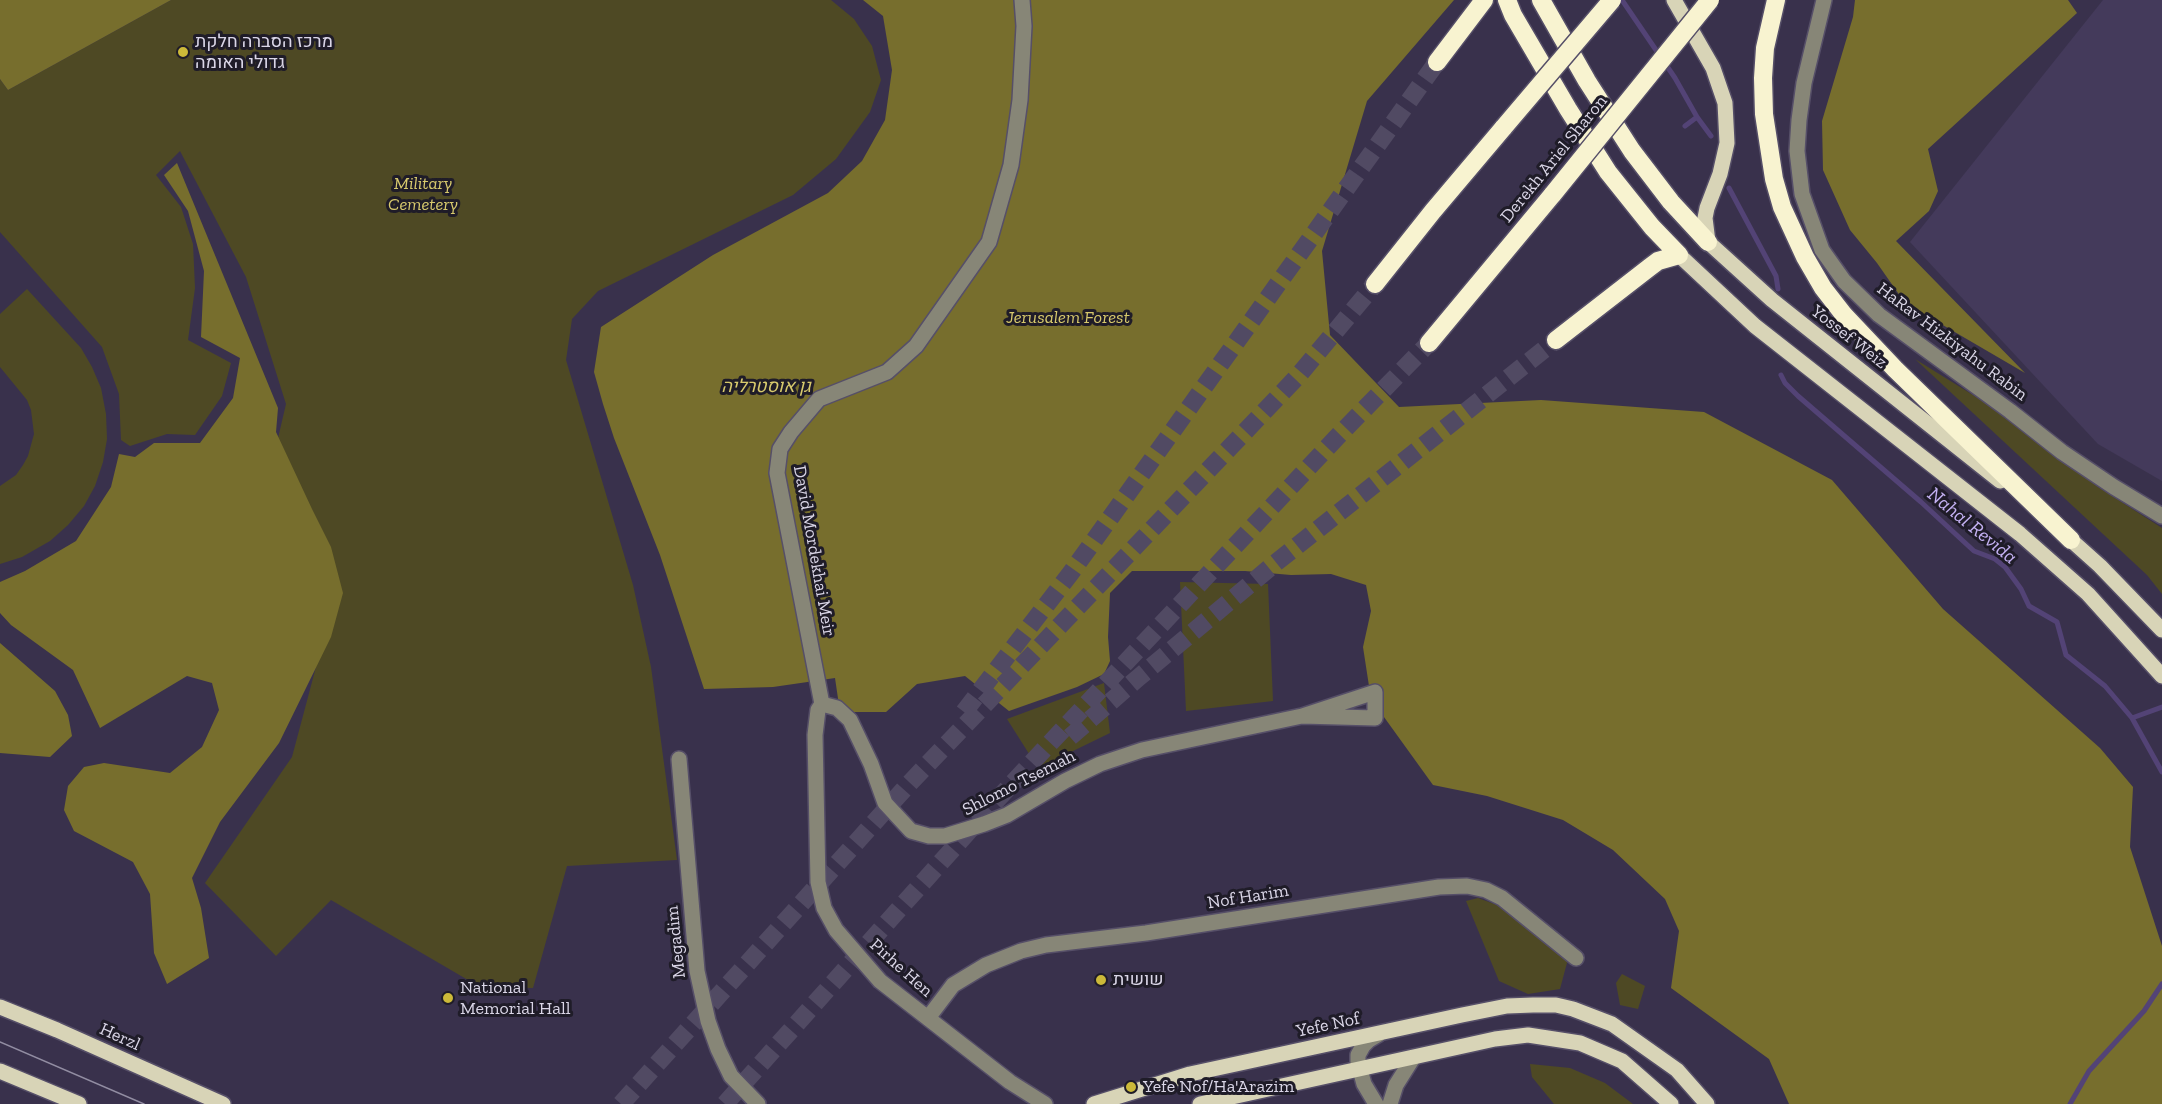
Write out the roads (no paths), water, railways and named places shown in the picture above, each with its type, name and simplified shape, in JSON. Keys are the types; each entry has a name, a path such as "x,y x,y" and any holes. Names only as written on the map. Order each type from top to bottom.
{"highway":[{"path":"1437,62 1484,0"},
{"path":"1507,0 1513,15 1568,109 1608,172 1679,255 1658,261 1556,340"},
{"path":"1541,0 1587,81 1632,152 1671,202 1708,242"},
{"path":"1376,284 1433,211 1612,0"},
{"name":"Derekh Ariel Sharon","path":"1429,343 1710,0"},
{"path":"1776,0 1765,48 1764,114 1774,179 1782,207 1805,257 1823,288 1880,354 2071,540"}],"main road":[{"path":"1674,0 1709,60 1721,87 1725,103 1727,142 1720,174 1705,218 1708,242"},
{"name":"Yossef Weiz","path":"1708,242 1772,300 2039,511 2162,630"},
{"path":"1679,255 1755,326 2020,534 2063,571 2088,594 2162,676"},
{"name":"Yefe Nof","path":"1094,1104 1190,1074 1507,1006 1556,1005 1612,1024 1638,1041 1677,1070 1707,1104"},
{"name":"Herzl","path":"0,1007 223,1104"},
{"path":"1200,1104 1494,1039 1528,1035 1580,1043 1622,1061 1671,1104"},
{"path":"0,1071 80,1104"}],"street":[{"name":"David Mordekhai Meir","path":"822,704 777,473 780,448 819,399 887,372 916,346 989,242 1011,165 1020,100 1024,26 1022,0"},
{"name":"HaRav Hizkiyahu Rabin","path":"1824,0 1804,83 1797,151 1802,194 1822,250 1844,280 1879,315 2062,452 2162,516"},
{"name":"Shlomo Tsemah","path":"822,704 837,708 850,720 871,764 885,803 911,831 945,837 1007,815 1065,781 1100,764 1131,754 1302,716"},
{"name":"Pirhe Hen","path":"822,704 818,710 815,735 818,882 824,908 836,930 880,981 1010,1082 1045,1104"},
{"name":"Megadim","path":"680,759 698,971 708,1021 731,1076 758,1104"},
{"name":"Nof Harim","path":"928,1018 953,985 986,965 1021,951 1046,945 1146,933 1439,886 1467,886 1486,890 1502,898 1576,958"},
{"path":"1376,1104 1359,1070 1358,1055 1369,1040 1379,1034"},
{"path":"1390,1104 1396,1085 1413,1058"}],"waterway":[{"name":"Nahal Revida","path":"1622,0 1711,136"},
{"path":"1685,126 1697,117"},
{"name":"Nahal Revida","path":"1729,188 1776,276 1778,289"},
{"name":"Nahal Revida","path":"1781,375 1785,383 1798,396 1974,551 1995,559 2005,567 2021,589 2029,606 2057,622 2066,655 2105,686 2132,718 2162,772"},
{"path":"2132,718 2162,707"},
{"path":"2070,1104 2089,1071 2144,1011 2162,984"}],"tunnel":[{"path":"964,712 1070,574 1437,62"},
{"path":"621,1104 906,787 1298,376 1375,284"},
{"path":"1070,737 1273,565 1556,340"},
{"path":"725,1104 992,805 1339,435 1429,343"}],"tram line":[{"path":"0,1042 144,1104"}],"place":[{"name":"מרכז הסברה חלקת גדולי האומה","path":"183,52"},
{"name":"שושית","path":"1101,980"},
{"name":"National Memorial Hall","path":"448,998"},
{"name":"Yefe Nof/Ha'Arazim","path":"1131,1087"}],"park label":[{"name":"Military Cemetery","path":"423,194"},
{"name":"Jerusalem Forest","path":"1068,318"},
{"name":"גן אוסטרליה","path":"766,387"}]}
